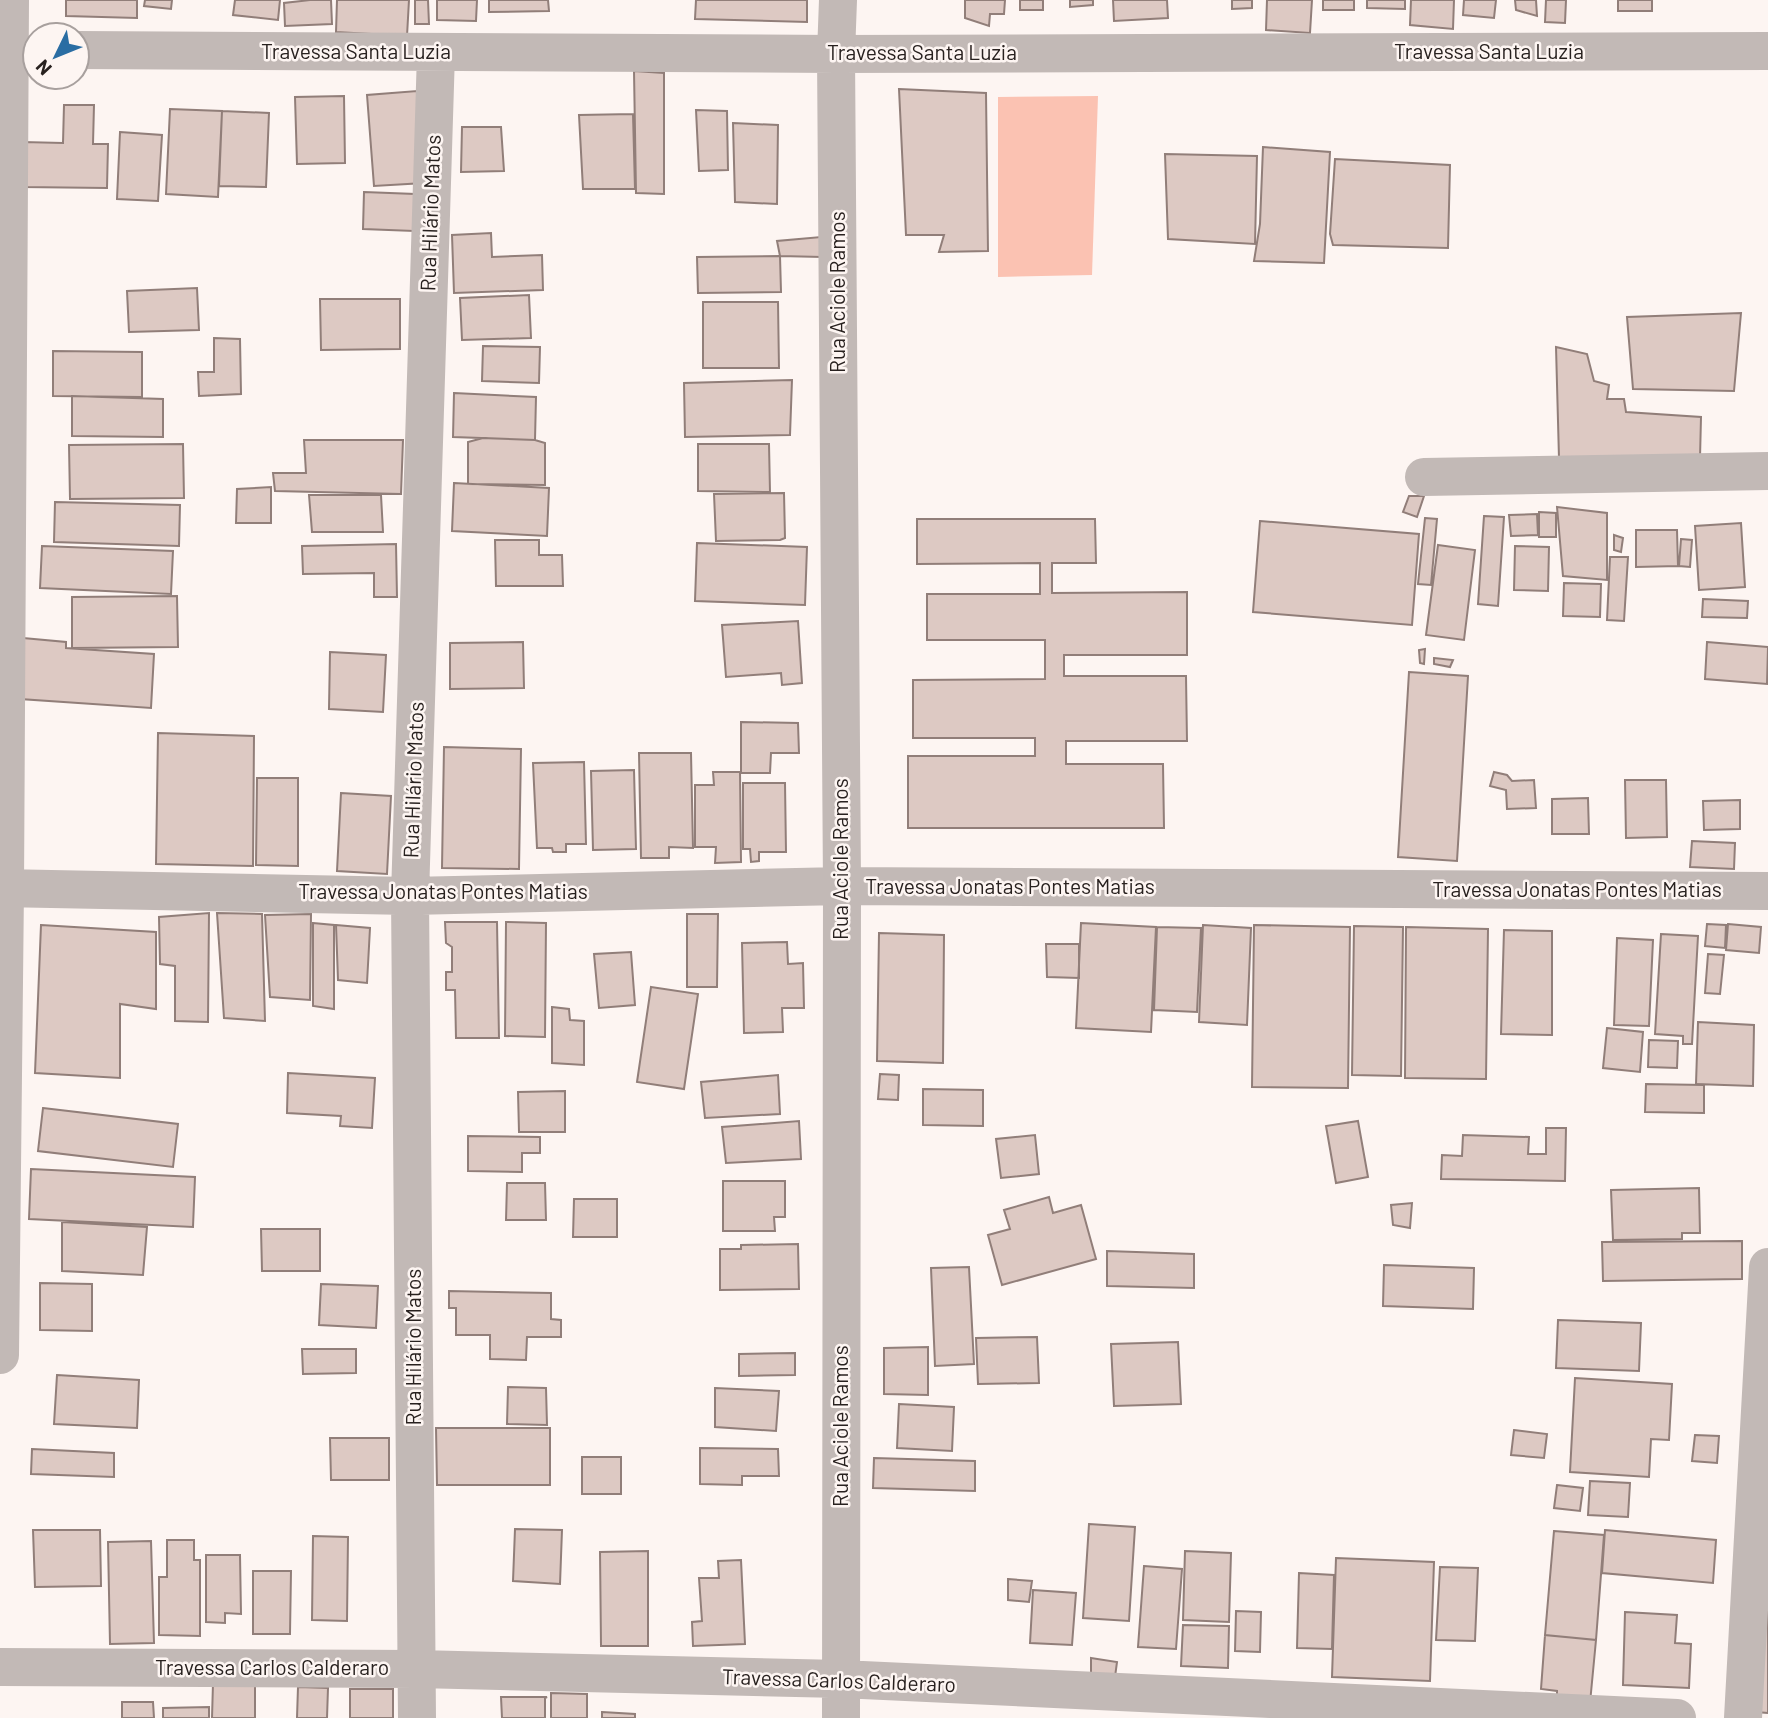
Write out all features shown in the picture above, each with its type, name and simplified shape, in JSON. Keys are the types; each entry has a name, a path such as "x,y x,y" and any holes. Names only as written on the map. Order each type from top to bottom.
{"street":[{"path":"0,1355 3,888 15,50 10,0"},
{"name":"Rua Aciole Ramos","path":"838,0 836,54 842,886 841,1718"},
{"name":"Travessa Santa Luzia","path":"91,50 836,54 1768,51"},
{"name":"Rua Hilário Matos","path":"416,1718 410,896 436,53"},
{"path":"1424,477 1768,471"},
{"name":"Travessa Jonatas Pontes Matias","path":"3,888 410,896 842,886 1768,891"},
{"path":"1743,1718 1768,1267"},
{"name":"Travessa Carlos Calderaro","path":"0,1667 417,1670 841,1679 1676,1718"}],"shaded area":[{"path":"1098,96 1092,275 998,277 998,97"}],"building":[{"path":"66,0 137,0 137,18 66,16"},
{"path":"145,0 172,0 171,9 144,6"},
{"path":"235,0 280,0 278,20 233,15"},
{"path":"331,0 332,24 285,26 284,3"},
{"path":"337,0 409,0 407,36 336,32"},
{"path":"415,0 428,0 429,24 415,24"},
{"path":"437,0 477,0 476,21 437,20"},
{"path":"489,0 548,0 549,11 489,12"},
{"path":"696,0 807,0 807,22 695,19"},
{"path":"965,0 1005,0 1004,14 990,14 989,26 965,18"},
{"path":"1020,0 1043,0 1043,10 1020,10"},
{"path":"1070,0 1093,0 1093,5 1070,7"},
{"path":"1113,0 1167,0 1168,18 1114,21"},
{"path":"1232,0 1252,0 1252,8 1232,9"},
{"path":"1267,0 1312,0 1310,33 1266,30"},
{"path":"1323,0 1354,0 1354,10 1323,10"},
{"path":"1367,0 1405,0 1405,9 1367,8"},
{"path":"1411,0 1454,0 1453,29 1410,25"},
{"path":"1464,0 1496,0 1494,18 1463,15"},
{"path":"1515,0 1536,0 1537,16 1516,10"},
{"path":"1546,0 1566,0 1565,23 1545,22"},
{"path":"1618,0 1652,0 1652,11 1618,11"},
{"path":"634,71 664,73 664,194 636,193"},
{"path":"899,89 986,93 988,251 939,252 944,235 906,235"},
{"path":"417,91 424,183 374,186 367,95"},
{"path":"344,96 345,163 297,164 295,97"},
{"path":"64,105 94,105 93,144 108,144 107,188 22,187 23,142 63,143"},
{"path":"170,109 222,111 218,197 166,194"},
{"path":"696,110 727,111 728,170 699,171"},
{"path":"222,111 269,113 266,187 219,186"},
{"path":"633,114 635,189 583,189 579,115"},
{"path":"733,123 778,125 777,204 735,202"},
{"path":"462,127 501,127 504,171 461,172"},
{"path":"120,132 162,135 158,201 117,199"},
{"path":"1263,147 1330,152 1324,263 1254,261 1260,224"},
{"path":"1165,154 1257,156 1255,244 1168,239"},
{"path":"1335,159 1450,165 1448,248 1333,245 1330,234"},
{"path":"364,192 415,194 414,231 363,229"},
{"path":"491,233 492,257 542,255 543,290 454,293 452,235"},
{"path":"821,237 822,257 780,256 777,241"},
{"path":"780,256 781,292 698,293 697,257"},
{"path":"197,288 199,330 129,332 127,291"},
{"path":"529,295 531,338 462,340 460,298"},
{"path":"320,299 400,299 400,349 321,350"},
{"path":"703,302 778,302 779,368 703,368"},
{"path":"1741,313 1734,391 1633,389 1627,317"},
{"path":"214,338 240,339 241,394 199,396 198,372 214,372"},
{"path":"483,346 540,347 539,383 482,381"},
{"path":"1556,347 1587,354 1594,381 1609,385 1607,399 1624,399 1626,412 1701,417 1700,458 1559,458"},
{"path":"53,351 142,352 142,397 53,396"},
{"path":"792,380 790,435 685,437 684,383"},
{"path":"454,393 536,397 535,440 453,437"},
{"path":"72,396 163,399 163,437 72,436"},
{"path":"483,438 535,440 545,443 545,485 468,484 468,442"},
{"path":"304,440 403,440 401,494 275,491 273,473 306,473"},
{"path":"183,444 184,498 70,499 69,445"},
{"path":"698,444 769,444 770,492 698,491"},
{"path":"454,483 549,488 547,536 452,531"},
{"path":"271,487 271,523 236,523 237,489"},
{"path":"784,493 785,538 716,541 714,494"},
{"path":"309,495 381,495 383,532 312,532"},
{"path":"1409,496 1424,496 1417,517 1403,512"},
{"path":"55,502 180,505 179,546 54,542"},
{"path":"1557,507 1607,513 1607,580 1563,576"},
{"path":"1539,512 1556,513 1556,537 1539,537"},
{"path":"1537,514 1538,535 1511,536 1509,515"},
{"path":"1484,516 1504,517 1498,606 1478,604"},
{"path":"1425,518 1437,519 1431,585 1418,584"},
{"path":"917,519 1095,519 1096,563 1052,563 1052,593 1187,592 1187,655 1064,655 1064,676 1186,676 1187,741 1066,741 1066,764 1163,764 1164,828 908,828 908,756 1035,756 1035,738 913,738 913,680 1045,679 1045,640 927,640 927,594 1040,594 1040,563 917,564"},
{"path":"1260,521 1419,534 1412,625 1253,612"},
{"path":"1741,523 1745,587 1699,590 1695,526"},
{"path":"1636,530 1677,530 1678,566 1636,567"},
{"path":"1614,535 1623,538 1621,552 1614,550"},
{"path":"1681,539 1692,540 1690,567 1679,566"},
{"path":"495,540 539,540 539,555 562,555 563,586 496,586"},
{"path":"697,543 807,547 805,605 695,601"},
{"path":"396,544 397,597 374,597 374,573 303,574 302,546"},
{"path":"1438,545 1475,550 1464,640 1426,635"},
{"path":"42,546 173,551 171,594 40,588"},
{"path":"1515,546 1549,547 1548,591 1514,590"},
{"path":"1610,557 1628,557 1624,621 1607,620"},
{"path":"1564,583 1601,584 1600,617 1563,616"},
{"path":"177,596 178,647 72,648 72,597"},
{"path":"1703,599 1748,601 1747,618 1702,617"},
{"path":"798,621 802,683 782,685 781,673 726,677 722,625"},
{"path":"23,638 66,642 66,648 154,654 151,708 20,699"},
{"path":"523,642 524,688 450,689 450,643"},
{"path":"1707,642 1768,647 1767,684 1705,679"},
{"path":"1425,649 1424,664 1420,663 1419,650"},
{"path":"330,652 386,655 383,712 329,709"},
{"path":"1434,658 1453,660 1450,667 1434,664"},
{"path":"1409,672 1468,676 1457,861 1398,857"},
{"path":"741,722 798,723 799,753 771,753 770,773 741,773"},
{"path":"158,733 254,736 253,866 156,864"},
{"path":"444,747 521,749 519,869 442,868"},
{"path":"639,753 691,753 693,848 669,847 669,858 641,858"},
{"path":"584,762 586,844 566,844 566,852 537,848 533,763"},
{"path":"634,770 636,849 593,850 591,771"},
{"path":"713,772 740,772 741,862 715,863 716,847 695,847 695,785 714,785"},
{"path":"1494,772 1507,775 1512,781 1534,780 1536,808 1507,809 1506,790 1490,786"},
{"path":"257,778 298,778 298,866 256,865"},
{"path":"1625,780 1666,780 1667,837 1626,838"},
{"path":"743,783 785,783 786,852 759,852 759,861 751,862 750,849 743,849"},
{"path":"341,793 391,796 387,874 337,871"},
{"path":"1588,798 1589,834 1552,834 1552,799"},
{"path":"1740,800 1740,829 1704,830 1703,801"},
{"path":"1692,841 1735,843 1734,869 1690,867"},
{"path":"209,913 208,1022 175,1021 175,966 160,964 159,917"},
{"path":"217,913 262,914 265,1021 224,1018"},
{"path":"311,914 310,1000 270,997 265,915"},
{"path":"687,914 718,914 717,987 687,987"},
{"path":"445,922 497,922 499,1038 456,1038 455,990 446,990 446,972 452,972 452,947 446,943"},
{"path":"506,922 546,923 545,1037 505,1036"},
{"path":"313,923 334,925 334,1009 313,1006"},
{"path":"1081,923 1156,927 1151,1032 1076,1028"},
{"path":"1707,924 1726,925 1725,948 1705,946"},
{"path":"1728,924 1761,927 1759,953 1726,950"},
{"path":"41,925 156,932 156,1009 120,1004 120,1078 35,1073"},
{"path":"336,925 370,928 367,983 338,980"},
{"path":"1203,925 1251,928 1247,1025 1199,1022"},
{"path":"1254,925 1350,927 1348,1088 1252,1087"},
{"path":"1354,926 1403,927 1401,1076 1352,1075"},
{"path":"1157,927 1201,928 1197,1012 1154,1010"},
{"path":"1406,927 1488,929 1486,1079 1405,1078"},
{"path":"1504,930 1552,931 1552,1035 1501,1034"},
{"path":"879,933 944,935 943,1063 877,1061"},
{"path":"1661,934 1698,936 1692,1044 1683,1044 1683,1036 1655,1034"},
{"path":"1617,938 1653,940 1649,1026 1614,1025"},
{"path":"787,942 788,964 803,963 804,1008 782,1008 783,1032 744,1033 742,943"},
{"path":"1046,944 1079,944 1079,978 1047,977"},
{"path":"631,952 635,1005 599,1008 594,954"},
{"path":"1708,954 1724,955 1720,994 1705,993"},
{"path":"651,987 698,994 684,1089 637,1082"},
{"path":"552,1007 569,1009 570,1020 584,1021 584,1065 552,1063"},
{"path":"1698,1022 1754,1025 1753,1086 1696,1084"},
{"path":"1607,1028 1643,1032 1640,1072 1603,1068"},
{"path":"1649,1040 1678,1041 1677,1068 1648,1067"},
{"path":"288,1073 375,1078 372,1128 340,1126 341,1116 287,1113"},
{"path":"880,1074 899,1075 898,1100 878,1099"},
{"path":"778,1075 780,1114 705,1118 701,1082"},
{"path":"1646,1084 1704,1085 1704,1113 1645,1112"},
{"path":"923,1089 983,1090 983,1126 923,1125"},
{"path":"565,1091 565,1132 519,1132 518,1092"},
{"path":"43,1108 178,1124 173,1167 38,1151"},
{"path":"799,1121 801,1159 726,1163 722,1127"},
{"path":"1358,1121 1368,1177 1336,1183 1326,1126"},
{"path":"1546,1128 1566,1128 1565,1181 1441,1179 1442,1155 1462,1156 1463,1135 1529,1137 1528,1154 1546,1154"},
{"path":"1035,1135 1039,1174 1001,1178 996,1139"},
{"path":"468,1136 540,1137 540,1153 522,1153 522,1172 468,1171"},
{"path":"31,1169 195,1177 193,1227 29,1219"},
{"path":"723,1181 785,1181 785,1217 774,1217 775,1231 723,1231"},
{"path":"507,1183 545,1183 546,1220 506,1220"},
{"path":"1699,1188 1700,1233 1682,1233 1682,1239 1613,1240 1611,1190"},
{"path":"1049,1197 1053,1213 1081,1205 1096,1259 1002,1285 988,1235 1010,1229 1004,1210"},
{"path":"574,1199 617,1199 617,1237 573,1237"},
{"path":"1412,1203 1410,1228 1393,1225 1391,1205"},
{"path":"62,1222 147,1227 143,1275 62,1271"},
{"path":"261,1229 320,1229 320,1271 262,1271"},
{"path":"1742,1241 1742,1279 1603,1281 1602,1242"},
{"path":"798,1244 799,1289 720,1290 720,1249 741,1249 741,1245"},
{"path":"1107,1251 1194,1254 1194,1288 1107,1286"},
{"path":"1384,1265 1474,1268 1473,1309 1383,1306"},
{"path":"969,1267 974,1364 935,1366 931,1268"},
{"path":"40,1283 92,1284 92,1331 40,1330"},
{"path":"321,1284 378,1286 376,1328 319,1325"},
{"path":"449,1291 551,1293 551,1319 561,1320 561,1337 527,1337 526,1360 490,1359 490,1335 456,1335 456,1308 449,1308"},
{"path":"1558,1320 1641,1323 1639,1371 1556,1368"},
{"path":"1037,1337 1039,1383 978,1384 976,1338"},
{"path":"1178,1342 1181,1404 1114,1406 1111,1344"},
{"path":"928,1347 928,1395 884,1394 884,1348"},
{"path":"302,1349 356,1349 356,1373 303,1374"},
{"path":"795,1353 795,1375 739,1376 739,1354"},
{"path":"57,1375 139,1380 137,1428 54,1424"},
{"path":"1575,1378 1672,1384 1669,1440 1651,1439 1649,1477 1570,1472"},
{"path":"508,1387 546,1388 547,1425 507,1424"},
{"path":"715,1388 779,1391 776,1431 715,1427"},
{"path":"899,1404 954,1407 952,1451 897,1448"},
{"path":"436,1428 550,1428 550,1485 437,1485"},
{"path":"1514,1430 1547,1434 1544,1458 1511,1455"},
{"path":"1695,1435 1719,1436 1717,1463 1692,1461"},
{"path":"330,1438 389,1438 389,1480 331,1480"},
{"path":"700,1448 778,1449 779,1476 742,1476 742,1485 700,1484"},
{"path":"32,1449 114,1453 114,1477 31,1474"},
{"path":"582,1457 621,1457 621,1494 582,1494"},
{"path":"874,1458 975,1461 975,1491 873,1488"},
{"path":"1590,1481 1630,1483 1628,1517 1588,1515"},
{"path":"1557,1485 1583,1488 1580,1511 1554,1508"},
{"path":"1089,1524 1135,1527 1129,1621 1083,1618"},
{"path":"515,1529 562,1530 560,1584 513,1581"},
{"path":"33,1530 100,1530 101,1586 35,1587"},
{"path":"1605,1530 1716,1540 1713,1583 1602,1573"},
{"path":"1554,1531 1604,1535 1596,1640 1545,1635"},
{"path":"1768,1534 1768,1713 1756,1712"},
{"path":"313,1536 348,1537 347,1621 312,1620"},
{"path":"167,1540 194,1540 194,1560 200,1560 200,1636 159,1635 159,1577 167,1577"},
{"path":"151,1541 154,1643 110,1644 108,1542"},
{"path":"648,1551 648,1646 601,1646 600,1552"},
{"path":"1185,1551 1231,1553 1229,1622 1183,1620"},
{"path":"206,1555 240,1555 241,1614 225,1613 225,1623 206,1622"},
{"path":"1336,1558 1434,1562 1430,1681 1332,1677"},
{"path":"741,1560 745,1644 693,1646 692,1622 702,1621 699,1578 719,1578 718,1561"},
{"path":"1144,1566 1182,1569 1176,1649 1138,1647"},
{"path":"1440,1567 1478,1568 1475,1641 1436,1640"},
{"path":"253,1571 291,1571 290,1634 253,1634"},
{"path":"1299,1573 1334,1575 1332,1649 1297,1648"},
{"path":"1008,1579 1032,1581 1029,1602 1008,1600"},
{"path":"1033,1590 1076,1593 1072,1645 1030,1643"},
{"path":"1236,1611 1261,1612 1260,1652 1235,1651"},
{"path":"1625,1612 1677,1615 1675,1643 1691,1644 1689,1688 1623,1685"},
{"path":"1183,1625 1229,1626 1228,1668 1181,1666"},
{"path":"1545,1635 1596,1640 1590,1703 1557,1700 1557,1691 1541,1689"},
{"path":"1091,1658 1117,1662 1115,1677 1091,1674"},
{"path":"213,1683 255,1685 255,1718 212,1718"},
{"path":"298,1687 328,1688 327,1718 297,1718"},
{"path":"350,1689 393,1689 393,1718 350,1718"},
{"path":"551,1693 587,1694 587,1718 551,1718"},
{"path":"501,1697 547,1697 545,1718 502,1718"},
{"path":"122,1702 153,1702 154,1718 122,1718"},
{"path":"209,1707 209,1718 163,1718 163,1708"},
{"path":"602,1712 635,1714 635,1718 602,1718"}]}
